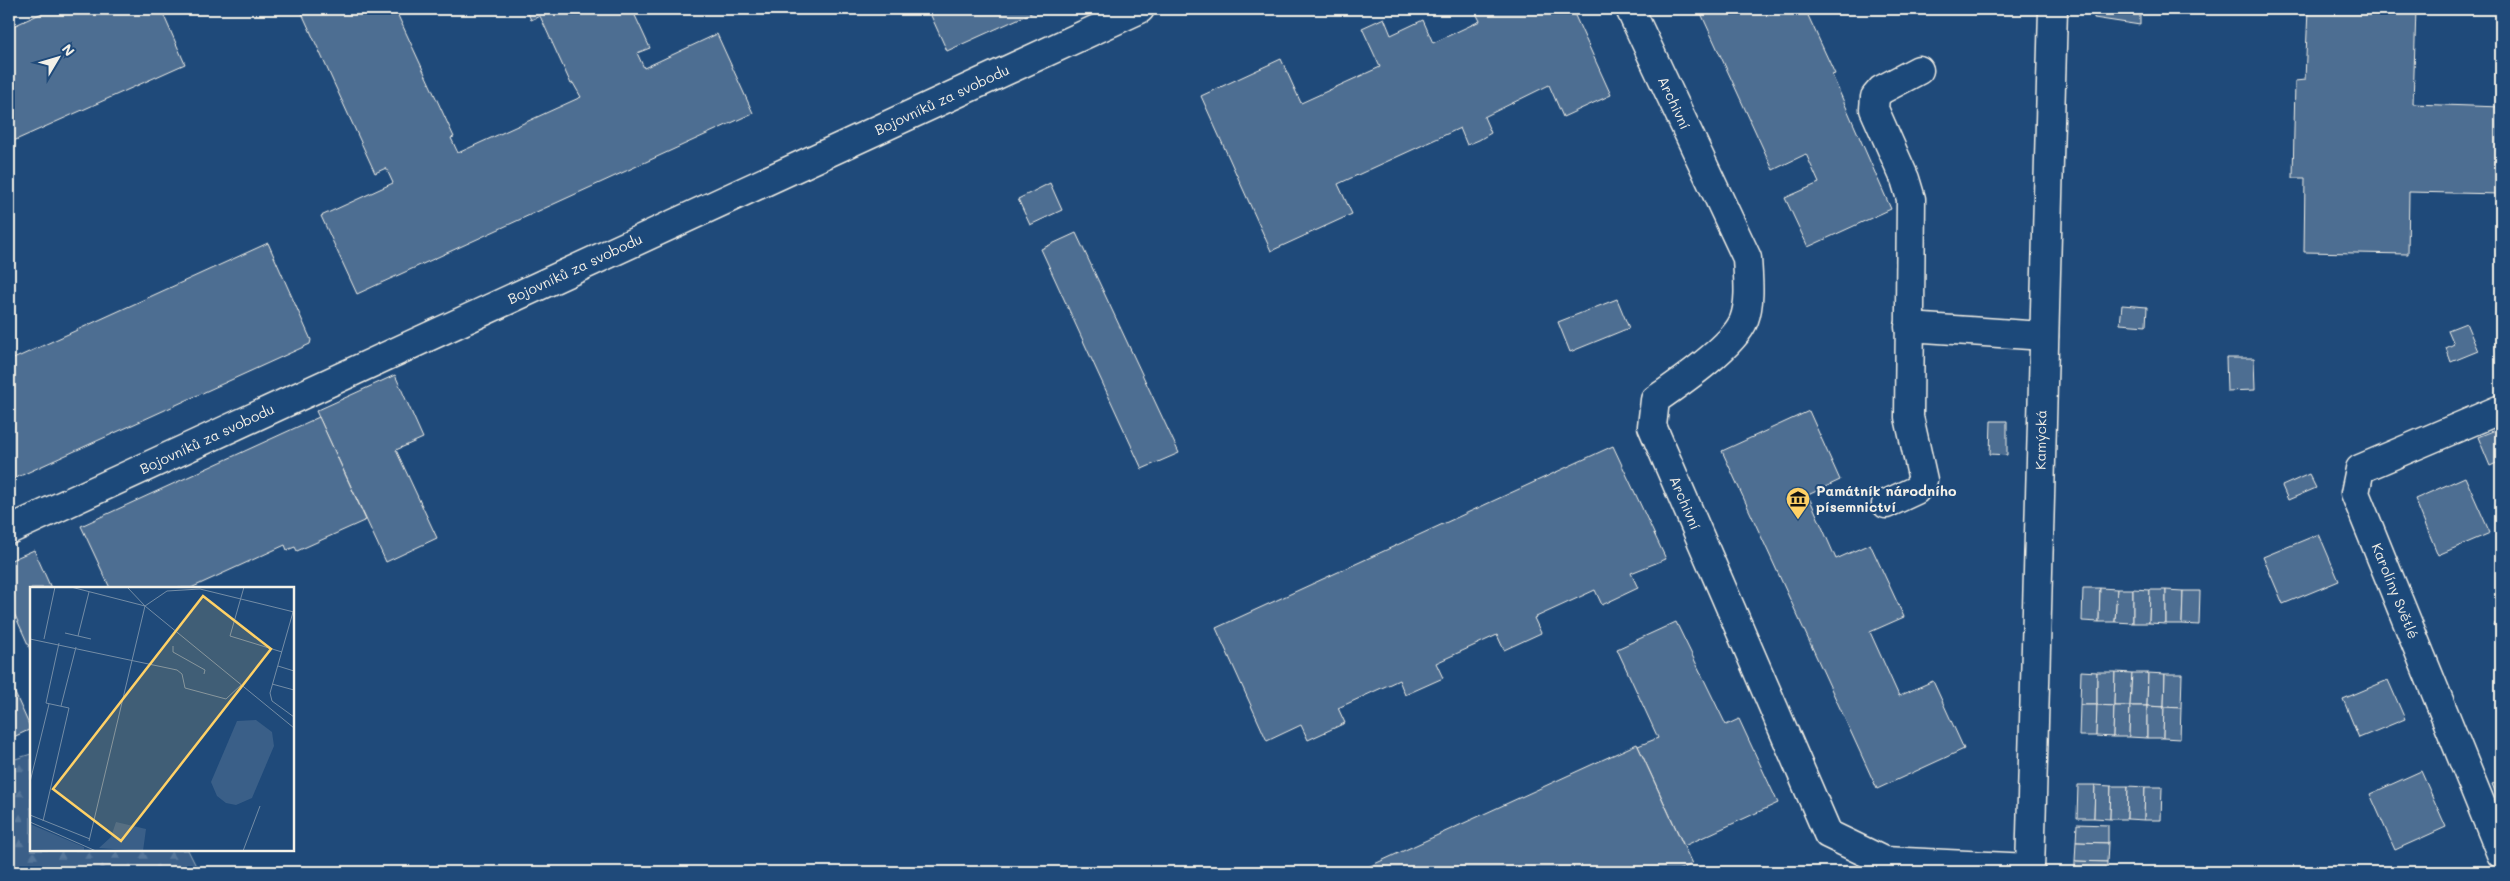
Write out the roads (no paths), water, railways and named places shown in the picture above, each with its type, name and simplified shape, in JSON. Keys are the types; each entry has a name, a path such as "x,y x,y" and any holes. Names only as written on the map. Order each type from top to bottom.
{"street":[{"name":"Bojovníků za svobodu","path":"9,530 1140,9"},
{"name":"Archivní","path":"1630,9 1747,258 1748,299 1744,320 1733,338 1655,400 1652,426 1828,834 1884,861 2030,870"},
{"name":"Kamýcká","path":"2030,870 2053,9"},
{"path":"1886,504 1916,490 1923,480 1909,418 1911,199 1905,180 1874,108 1875,97 1881,90 1919,70"},
{"path":"1909,327 2044,336"},
{"name":"Karolíny Světlé","path":"2501,409 2360,469 2355,493 2501,854"}],"place":[{"name":"Památník národního písemnictví","path":"1798,520"}]}
